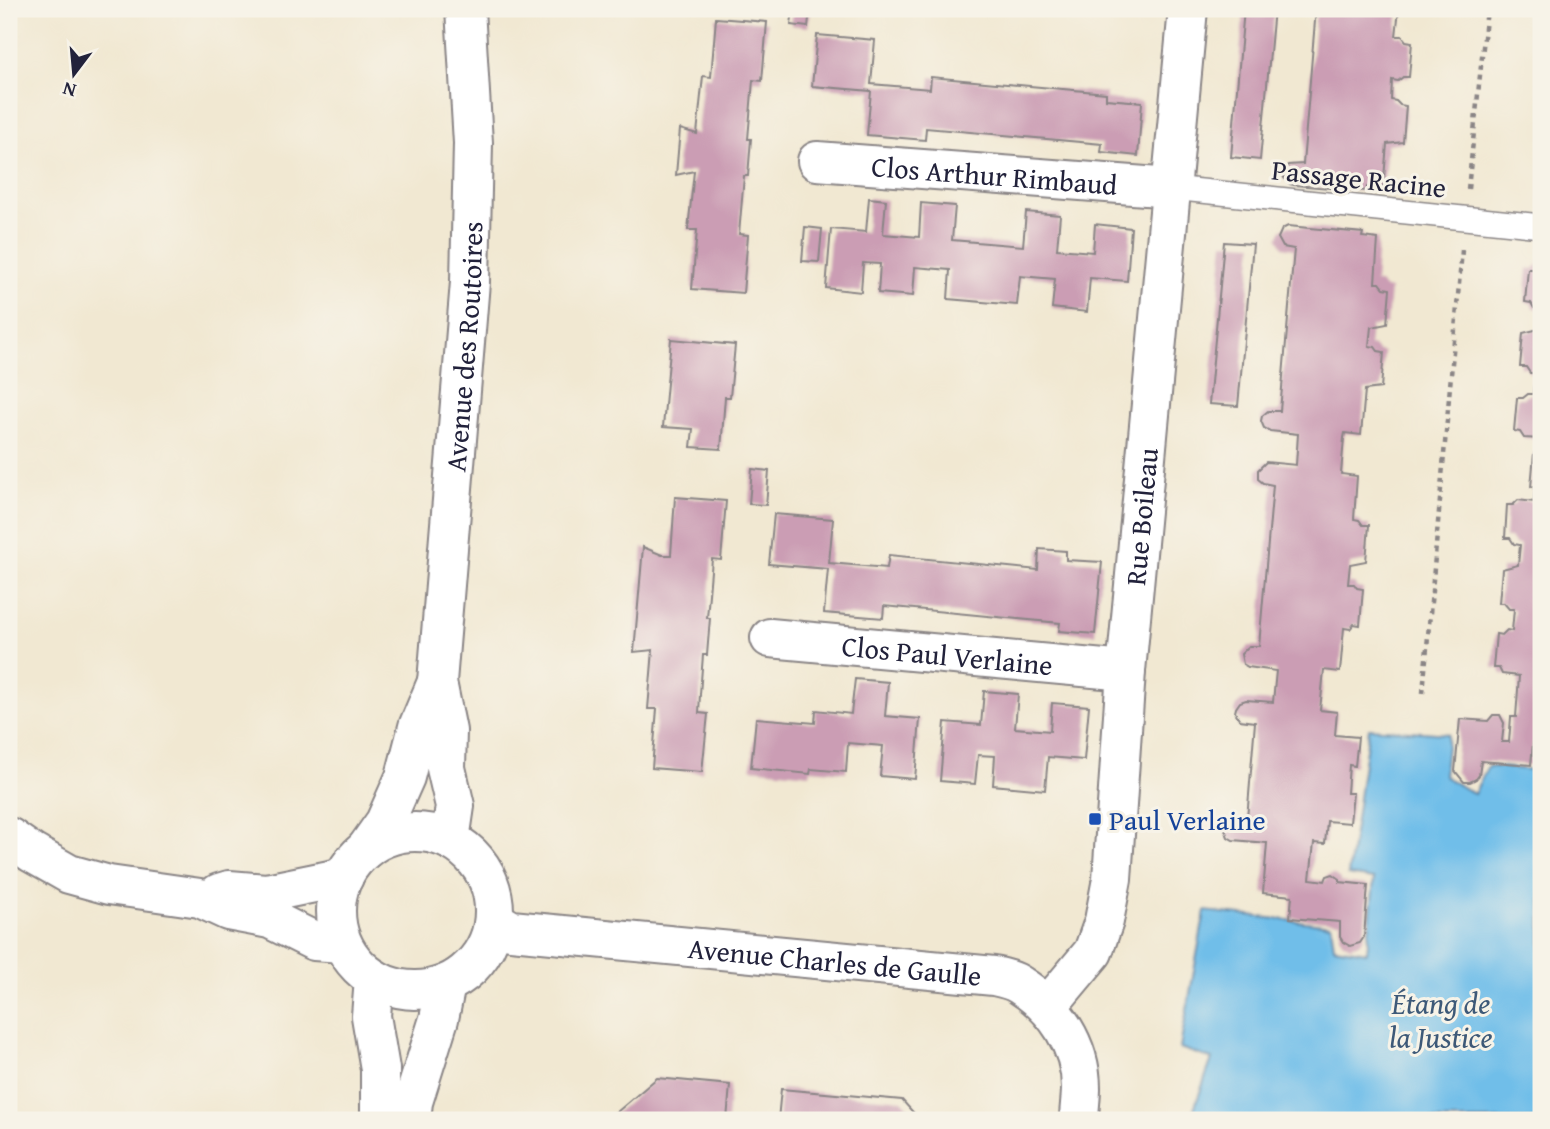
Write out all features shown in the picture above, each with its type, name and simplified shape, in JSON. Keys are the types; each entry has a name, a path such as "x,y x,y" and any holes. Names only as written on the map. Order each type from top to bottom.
{"street":[{"name":"Avenue des Routoires","path":"450,840 455,806 446,768 447,731 437,682 470,282 473,143 465,9"},
{"name":"Rue Boileau","path":"1047,1007 1093,952 1104,921 1112,879 1126,671 1188,9"},
{"name":"Clos Arthur Rimbaud","path":"817,161 1172,188"},
{"name":"Clos Paul Verlaine","path":"770,638 1126,671"},
{"name":"Avenue des Routoires","path":"342,943 337,921 337,898 355,863 385,822 405,777 418,727 437,682"},
{"path":"9,837 69,874 109,885 200,898 228,911 270,919 314,941 342,943 356,963 374,979 397,988 422,990 446,984 464,973 478,959 489,940 494,920 493,896 484,874 470,854 450,840 429,834 406,833 385,838 355,863 266,893 229,890 200,898"},
{"name":"Avenue Charles de Gaulle","path":"494,920 511,930 994,976 1019,984 1047,1007 1064,1027 1075,1051 1081,1086 1079,1120"},
{"path":"374,979 371,1016 380,1069 380,1120"},
{"path":"411,1120 412,1102 439,1019 446,984"}],"lane":[{"name":"Passage Racine","path":"1172,188 1541,226"}],"path":[{"path":"1423,693 1465,218 1487,9"}],"water":[{"name":"Étang de la Justice","path":"1369,728 1448,734 1444,776 1474,794 1488,766 1534,770 1538,749 1541,749 1541,1120 1190,1120 1212,1059 1180,1048 1205,911 1331,925 1334,947 1367,952 1374,879 1348,875"}],"building":[{"path":"793,9 810,9 808,27 791,25"},
{"path":"1244,9 1274,9 1260,160 1231,157"},
{"path":"1316,9 1399,9 1396,36 1402,36 1406,41 1412,42 1409,77 1392,80 1391,100 1406,106 1403,142 1387,144 1383,189 1367,187 1366,191 1294,185 1284,178 1283,173 1288,165 1303,164"},
{"path":"716,18 767,22 762,81 753,80 748,176 744,176 739,234 748,235 743,293 692,289 697,230 688,230 694,171 676,175 680,129 697,134 703,76 711,77"},
{"path":"817,35 875,40 871,84 930,89 931,77 1106,93 1106,99 1142,102 1138,156 1101,152 1102,144 926,128 925,140 867,135 871,91 812,86"},
{"path":"869,198 886,200 883,234 919,237 921,203 955,206 952,240 1023,246 1026,212 1060,215 1057,249 1093,252 1095,224 1131,228 1127,281 1090,278 1087,312 1052,308 1055,279 1020,276 1017,305 948,299 950,270 915,267 913,296 878,293 880,264 863,263 861,292 826,288 831,229 866,232"},
{"path":"1288,226 1363,233 1362,237 1378,239 1375,283 1390,289 1387,324 1371,327 1369,346 1384,352 1381,388 1365,390 1361,435 1345,433 1344,438 1341,474 1357,476 1354,519 1363,525 1369,525 1366,561 1350,564 1348,584 1363,589 1360,625 1344,628 1340,672 1324,670 1320,710 1337,712 1335,735 1358,737 1355,766 1349,765 1347,793 1353,793 1350,823 1327,821 1325,844 1314,843 1310,879 1325,881 1327,876 1333,874 1340,882 1368,885 1364,937 1360,943 1350,946 1340,937 1340,922 1290,918 1292,896 1263,893 1267,843 1233,840 1228,837 1225,829 1232,820 1247,819 1255,722 1240,720 1235,712 1236,708 1240,702 1246,700 1273,702 1276,671 1248,667 1243,664 1241,654 1249,646 1259,646 1273,485 1258,479 1258,470 1266,462 1296,465 1298,434 1270,431 1264,428 1261,421 1268,411 1280,411 1294,249 1283,247 1278,238 1282,229"},
{"path":"805,227 822,229 819,262 802,261"},
{"path":"1224,242 1253,244 1238,406 1209,404"},
{"path":"1539,264 1541,309 1525,302 1528,269"},
{"path":"1539,323 1541,439 1524,438 1520,432 1514,431 1517,398 1533,394 1535,373 1530,373 1526,367 1520,367 1523,333 1539,329"},
{"path":"671,339 735,345 730,397 725,397 721,449 691,447 693,429 663,427"},
{"path":"1539,450 1541,744 1533,743 1531,765 1481,761 1476,779 1464,782 1455,771 1460,719 1488,721 1493,715 1500,715 1504,723 1502,742 1509,742 1511,717 1516,717 1519,676 1502,674 1499,668 1493,668 1496,634 1512,631 1514,609 1499,603 1502,569 1518,565 1520,545 1514,544 1510,538 1505,538 1507,505 1513,505 1518,500 1534,502 1535,486 1531,487 1534,454 1539,456"},
{"path":"752,469 769,471 766,505 749,504"},
{"path":"675,497 726,501 721,560 712,559 707,655 703,655 699,713 708,714 702,772 652,768 657,709 648,709 653,650 634,652 643,547 662,555 671,555"},
{"path":"774,514 833,519 829,563 887,568 889,555 1038,570 1039,549 1066,551 1066,560 1102,562 1095,634 1059,631 1060,623 884,606 883,618 824,613 828,569 769,564"},
{"path":"855,679 888,682 885,716 920,719 915,779 880,776 883,746 848,743 846,772 811,769 810,774 751,768 756,718 815,723 816,710 851,714"},
{"path":"984,691 1018,694 1015,728 1050,731 1052,703 1089,706 1084,760 1048,757 1045,790 993,785 995,756 978,755 975,784 940,781 945,722 981,725"},
{"path":"657,1078 730,1085 727,1120 614,1120 611,1117"},
{"path":"781,1089 902,1100 920,1120 778,1120"}],"place":[{"name":"Paul Verlaine","path":"1095,819"}]}
